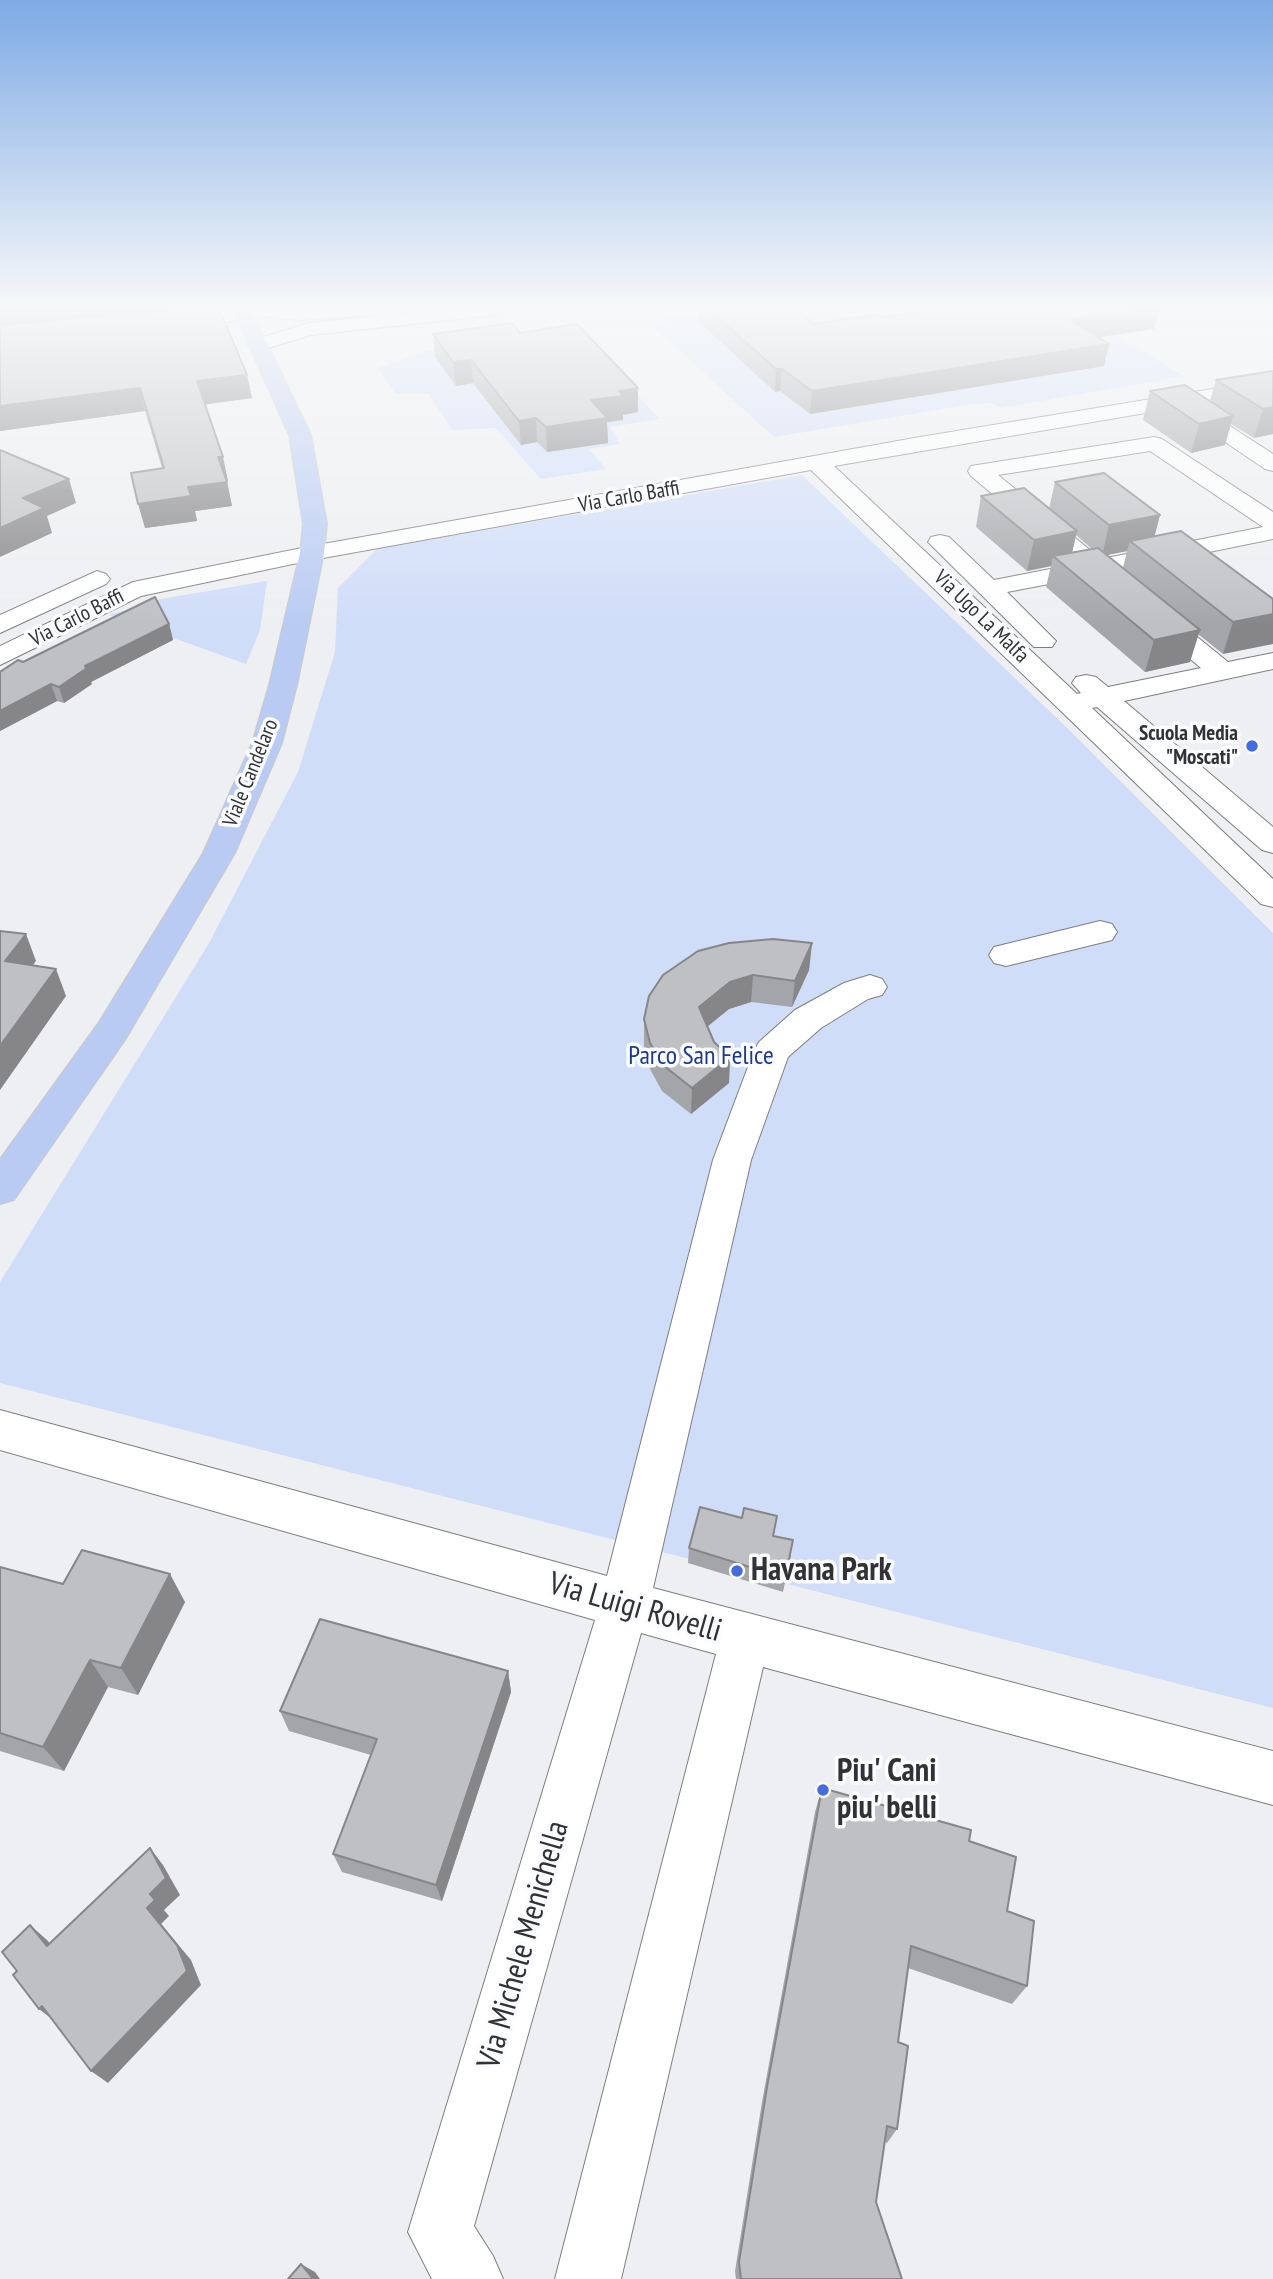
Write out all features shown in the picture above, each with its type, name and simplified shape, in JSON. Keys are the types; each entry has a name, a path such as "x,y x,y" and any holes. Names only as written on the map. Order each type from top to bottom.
{"main road":[{"name":"Viale Candelaro","path":"0,1189 112,1031 219,853 267,743 313,544 300,435 290,414"}],"street":[{"name":"Via Carlo Baffi","path":"0,625 118,569 313,544 839,454 1049,414"},
{"name":"Via Carlo Baffi","path":"758,466 839,454 874,453 1100,414"},
{"path":"1198,414 1273,464"},
{"path":"1222,671 979,471 1154,444 1273,523"},
{"name":"Via Ugo La Malfa","path":"839,454 990,589 1100,698 1273,843"},
{"name":"Via Ugo La Malfa","path":"839,454 891,531 1273,897"},
{"path":"1060,460 1082,476"},
{"path":"891,531 922,526"},
{"name":"Via Ugo La Malfa","path":"990,589 1273,532"},
{"path":"1158,535 1201,568"},
{"name":"Via Carlo Baffi","path":"7,646 133,590 313,544"},
{"path":"1071,704 1273,661"},
{"path":"1006,955 1100,932"},
{"name":"Via Michele Menichella","path":"470,2279 440,2232 624,1605 732,1160 772,1051 808,1019 870,987"},
{"name":"Via Luigi Rovelli","path":"0,1430 624,1605 1273,1778"},
{"path":"588,2279 745,1638"}],"green space":[{"path":"442,414 655,414 659,419 610,427 620,444 589,449 606,469 541,479 496,428 452,430"},
{"path":"749,414 911,414 774,437"},
{"name":"Parco San Felice","path":"802,475 1063,724 1273,933 1273,1708 0,1383 0,1282 208,945 298,772 335,652 338,588 377,549"},
{"path":"267,581 260,630 246,664 109,615 161,599"}],"building":[{"path":"148,414 208,414 223,457 218,457 227,482 188,487 191,496 138,504 131,473 164,468"},
{"path":"514,414 604,414 607,418 546,427 536,418 519,421"},
{"path":"1185,414 1233,416 1199,424"},
{"path":"0,450 69,479 23,498 44,508 0,528"},
{"path":"1104,473 1160,515 1109,525 1055,482"},
{"path":"1024,488 1077,531 1034,540 981,496"},
{"path":"1181,531 1273,599 1273,614 1233,622 1130,541"},
{"path":"1098,548 1200,630 1154,640 1053,556"},
{"path":"155,597 169,624 85,666 87,668 59,687 51,684 0,711 0,672 18,660 23,662"},
{"path":"0,931 26,934 5,961 56,969 0,1046"},
{"path":"773,939 812,943 795,981 753,975 730,982 699,1007 714,1042 730,1057 692,1088 663,1065 650,1043 644,1019 649,996 663,975 698,951 729,943"},
{"path":"700,1507 742,1518 744,1508 777,1516 773,1536 793,1540 785,1578 689,1548"},
{"path":"82,1550 170,1574 121,1668 90,1660 43,1747 0,1733 0,1567 63,1584"},
{"path":"320,1619 508,1671 436,1885 333,1854 377,1739 280,1711"},
{"path":"822,1788 971,1830 969,1841 1016,1857 1007,1911 1034,1921 1027,1986 911,1946 898,2042 908,2046 897,2129 887,2126 876,2202 902,2279 741,2279 739,2262 767,2087"},
{"path":"150,1848 166,1878 150,1894 155,1900 147,1908 177,1945 187,1971 91,2071 42,2006 39,2009 13,1975 17,1971 2,1952 30,1925 47,1946"},
{"path":"301,2264 313,2279 288,2279"}],"place":[{"name":"Scuola Media \"Moscati\"","path":"1252,746"},
{"name":"Havana Park","path":"737,1571"},
{"name":"Piu' Cani piu' belli","path":"823,1790"}]}
